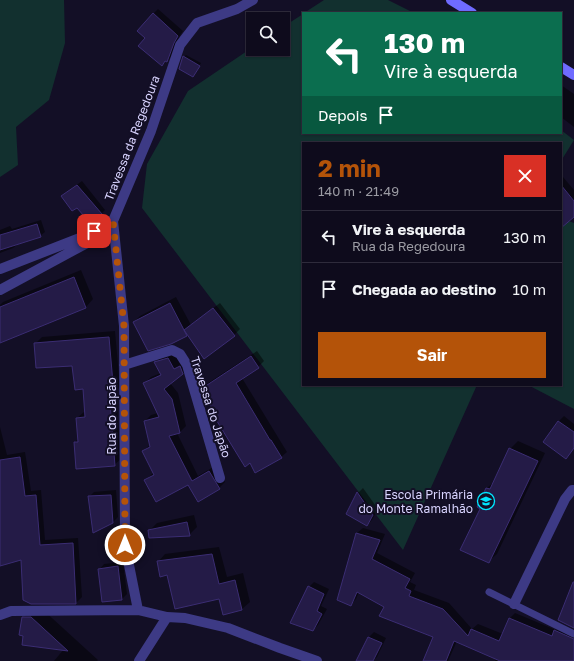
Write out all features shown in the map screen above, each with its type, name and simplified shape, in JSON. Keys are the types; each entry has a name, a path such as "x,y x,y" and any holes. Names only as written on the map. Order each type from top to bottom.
{"main road":[{"path":"451,0 470,12"},
{"path":"562,68 574,75"}],"street":[{"name":"Travessa da Regedoura","path":"0,290 21,277 87,243 113,221 151,131 180,45 197,23 237,9 253,0"},
{"path":"0,269 85,236 113,221"},
{"name":"Rua do Japão","path":"113,221 124,326 125,545 138,610"},
{"name":"Travessa do Japão","path":"124,365 172,350 180,354 187,365 220,478"},
{"path":"514,604 565,499 572,490 574,490"},
{"path":"0,615 11,611 138,610 166,617 186,618 228,628 318,661"},
{"path":"139,661 166,617"}],"lane":[{"path":"489,592 574,634"}],"green space":[{"path":"0,0 64,0 65,43 49,100 16,127 18,165 0,177"},
{"path":"324,0 388,0 412,12 306,12"},
{"path":"302,15 302,134 562,134 562,131 574,140 562,159 562,142 302,142 302,386 477,386 403,550 142,208 147,164 188,91 246,52 246,56 290,56 290,22"},
{"path":"562,218 574,223 574,409 530,386 562,386"}],"building":[{"path":"153,13 178,36 167,62 165,61 162,66 138,46 145,38 137,31"},
{"path":"183,56 200,66 193,77 179,69"},
{"path":"77,185 102,214 91,224 77,208 72,211 61,196"},
{"path":"562,186 574,201 574,217 562,227"},
{"path":"37,224 41,237 0,250 0,235"},
{"path":"74,277 86,308 0,343 0,307"},
{"path":"170,303 187,336 171,344 148,351 133,322"},
{"path":"213,308 235,336 204,359 184,330"},
{"path":"109,337 114,395 109,387 115,466 76,469 74,442 78,442 76,418 85,417 83,389 75,390 72,366 36,368 34,343"},
{"path":"251,356 259,368 236,383 282,458 255,473 250,463 245,467 212,413 215,412 202,394 201,389"},
{"path":"168,358 174,369 180,366 183,374 164,389 172,399 180,433 169,436 192,481 209,471 220,489 198,502 188,485 156,502 144,480 154,475 142,451 150,447 144,421 159,417 143,383 161,375 154,362"},
{"path":"558,421 574,432 574,448 566,459 543,442"},
{"path":"509,448 538,461 489,563 460,550 480,509 477,507 486,488 490,489"},
{"path":"20,457 25,496 36,495 40,545 73,543 76,604 31,604 23,600 21,560 0,566 0,460"},
{"path":"357,492 373,515 367,526 346,514"},
{"path":"111,495 113,523 93,533 88,496"},
{"path":"187,522 190,536 149,538 148,530"},
{"path":"356,533 380,540 372,559 410,579 405,588 411,591 409,596 443,609 468,636 471,629 499,641 509,618 552,636 554,630 574,639 574,661 500,661 454,641 446,661 423,661 433,637 379,616 384,607 357,592 351,606 337,600"},
{"path":"212,554 219,584 235,580 242,610 223,615 219,599 175,609 167,575 160,577 157,561"},
{"path":"118,566 122,600 102,602 98,569"},
{"path":"574,582 574,628 558,620"},
{"path":"308,586 324,594 317,611 322,614 313,631 290,623"},
{"path":"22,617 31,617 68,651 22,645 23,636 19,635"},
{"path":"368,637 382,643 373,661 356,661"}],"place":[{"name":"Escola Primária do Monte Ramalhão","path":"486,501"}],"route":[{"path":"94,231 113,221 124,326 125,545"}]}
